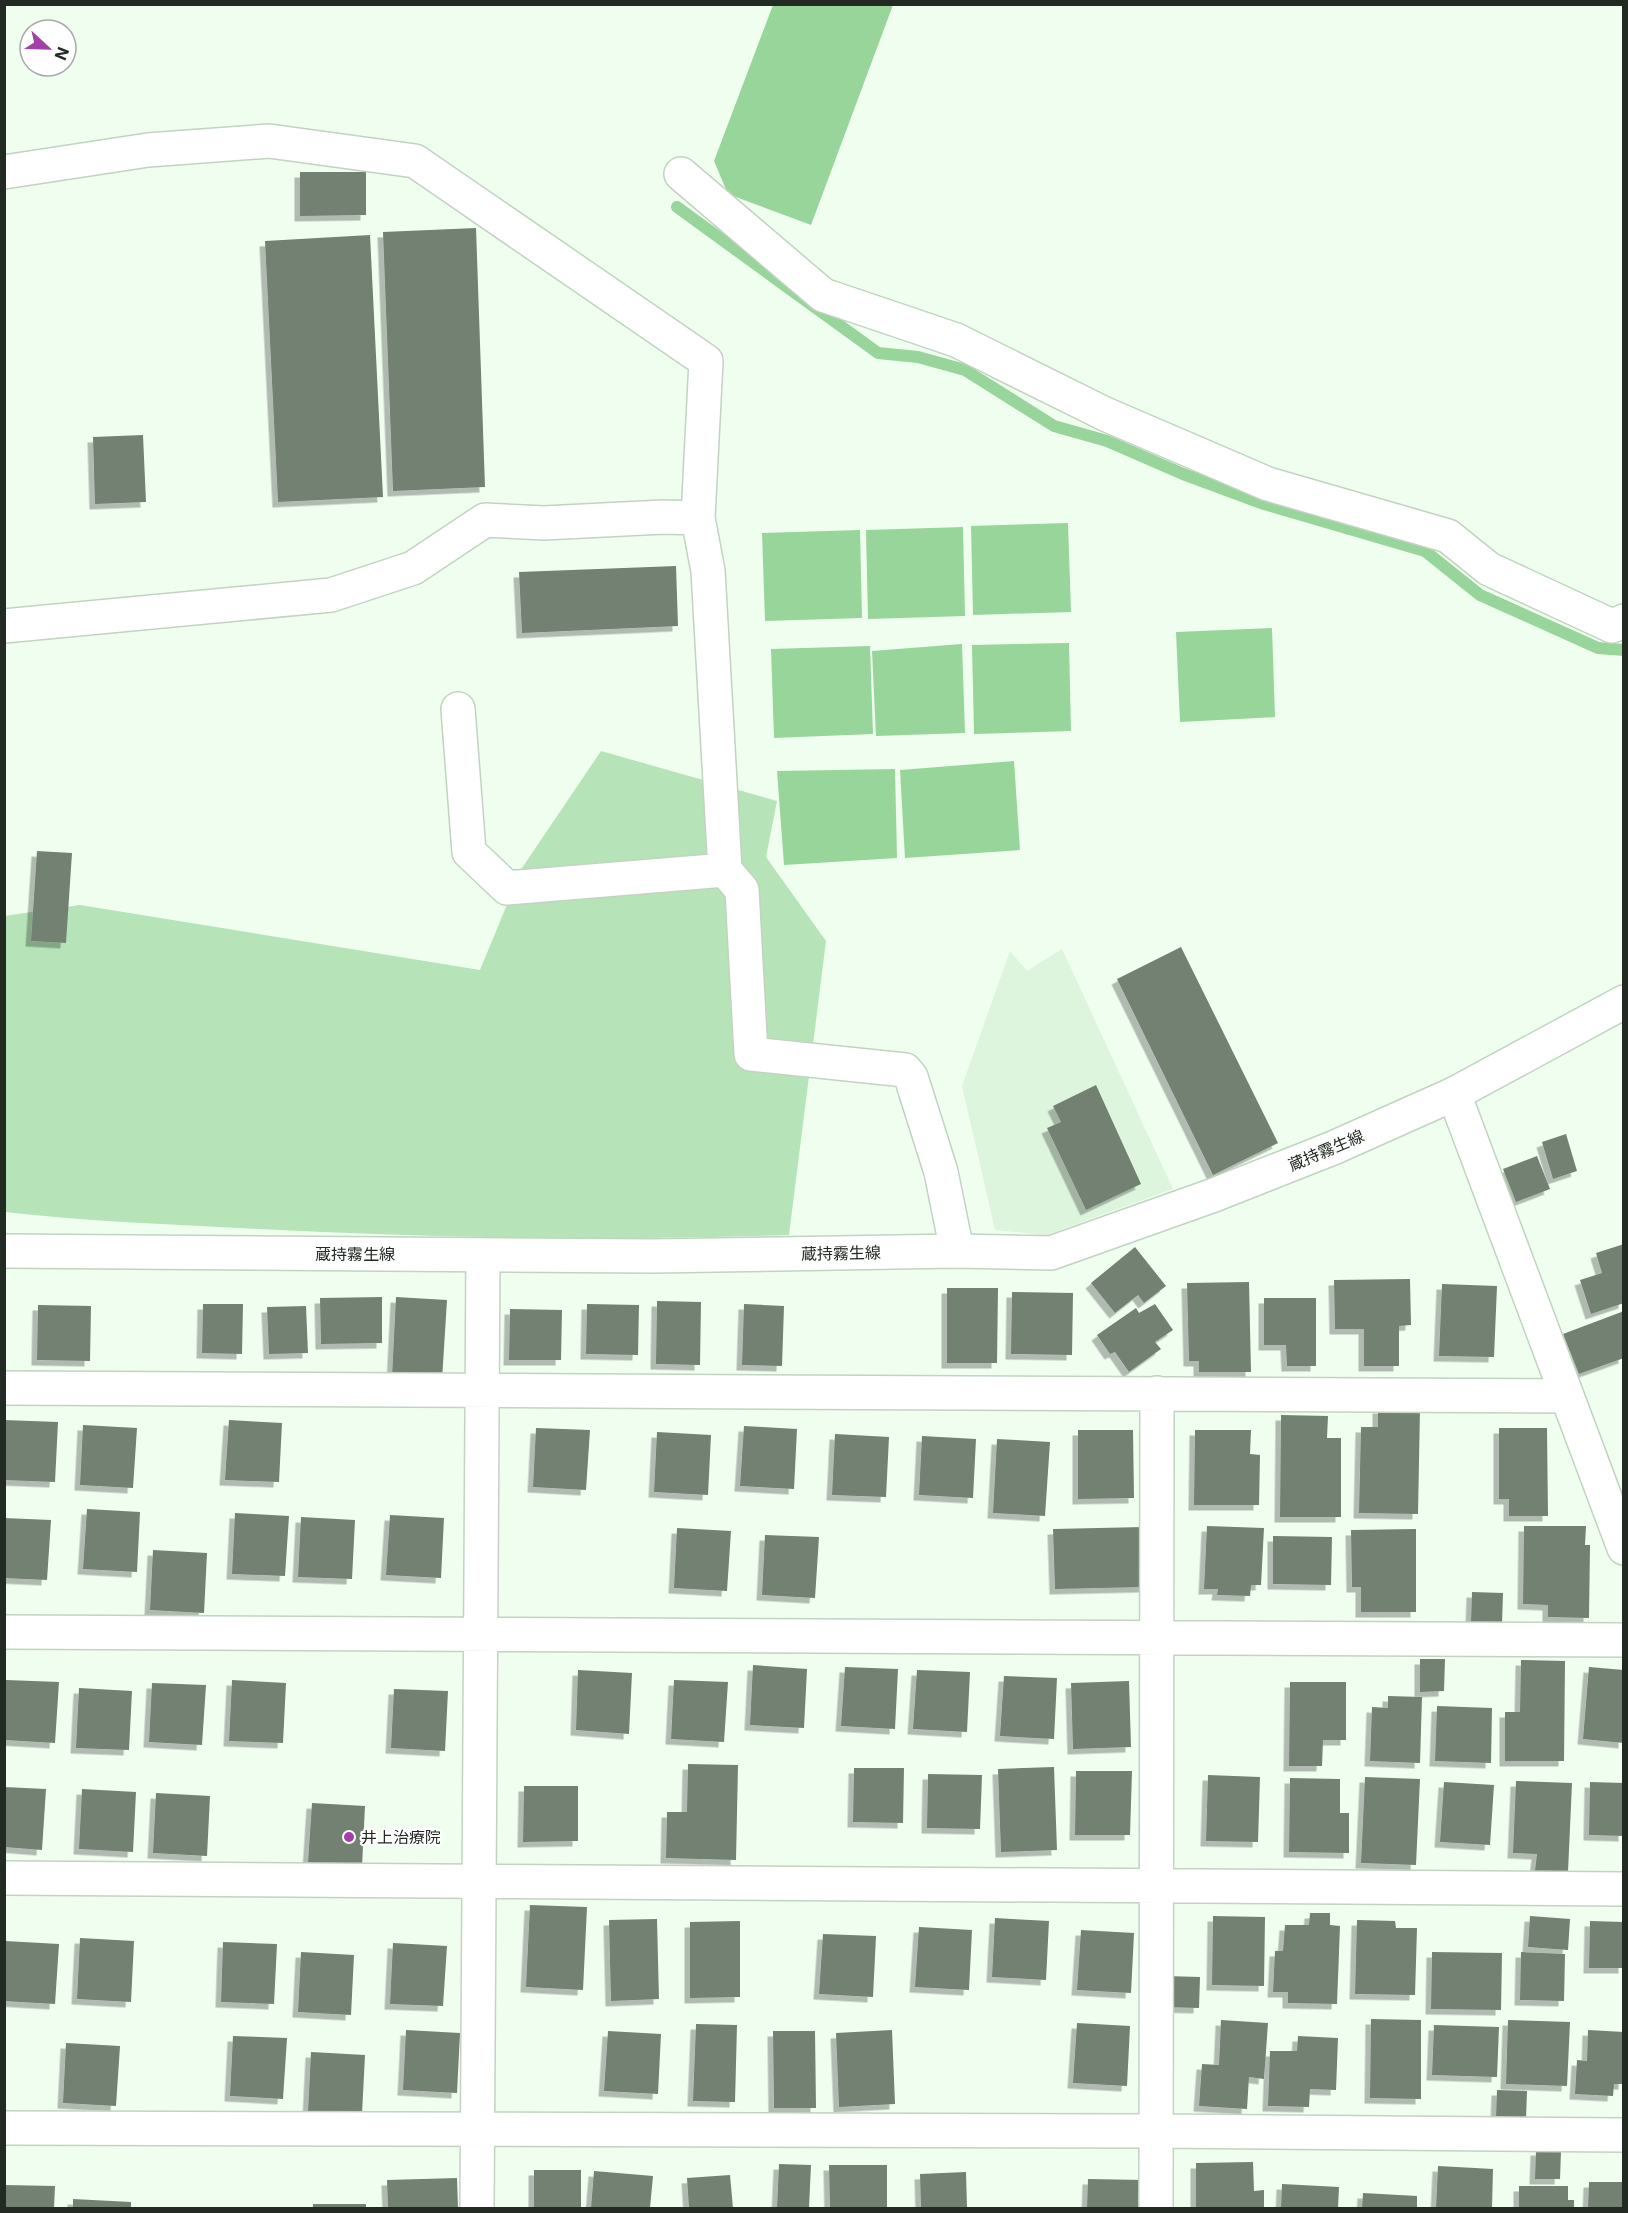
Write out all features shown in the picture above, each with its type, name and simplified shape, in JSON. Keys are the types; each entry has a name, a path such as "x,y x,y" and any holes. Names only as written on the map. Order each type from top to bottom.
{"street":[{"path":"4,172 148,150 268,141 415,161 706,361 698,518 708,571 725,870 742,890 752,1054 905,1070 911,1077 941,1172 957,1251"},
{"path":"681,174 823,295 956,340 1105,414 1268,484 1448,536 1489,569 1612,626 1623,621"},
{"path":"4,626 331,595 413,568 485,519 544,523 663,517 698,518"},
{"path":"458,709 469,852 507,888 725,870"},
{"name":"蔵持霧生線","path":"4,1251 652,1256 957,1251 1051,1253 1214,1196 1333,1148 1454,1094 1623,1002"},
{"path":"1454,1094 1623,1548"},
{"path":"477,2208 483,1255"},
{"path":"4,1388 1567,1396"},
{"path":"1156,2208 1157,1393"},
{"path":"4,1632 1623,1640"},
{"path":"4,1878 1623,1889"},
{"path":"4,2128 1157,2131 1623,2135"}],"shaded area":[{"path":"773,5 893,5 811,225 728,194 714,161"},
{"path":"1068,523 1071,612 973,615 971,526"},
{"path":"963,527 965,616 868,619 866,530"},
{"path":"860,530 862,618 765,621 762,533"},
{"path":"1272,628 1275,717 1180,722 1176,632"},
{"path":"1069,643 1071,731 974,734 972,645"},
{"path":"962,644 965,733 876,736 872,651"},
{"path":"870,646 873,734 774,738 771,649"},
{"path":"601,751 777,801 766,857 826,941 789,1235 652,1238 445,1236 151,1224 5,1212 4,916 80,905 480,970 522,868"},
{"path":"1014,761 1020,850 905,858 900,770"},
{"path":"895,769 897,858 784,865 777,771"},
{"path":"1062,949 1173,1189 1046,1235 995,1230 962,1086 1010,951 1027,971"}],"building":[{"path":"300,172 366,172 366,215 300,216"},
{"path":"476,228 485,487 393,491 383,232"},
{"path":"370,235 383,497 278,502 265,241"},
{"path":"143,435 146,502 95,504 93,437"},
{"path":"676,566 678,626 522,633 519,572"},
{"path":"37,851 72,853 66,943 31,941"},
{"path":"1181,947 1278,1143 1213,1175 1117,979"},
{"path":"1096,1085 1141,1184 1086,1210 1047,1128 1061,1122 1053,1106"},
{"path":"1566,1134 1577,1171 1553,1179 1542,1142"},
{"path":"1537,1156 1550,1189 1516,1202 1503,1169"},
{"path":"1624,1244 1624,1303 1591,1314 1580,1280 1602,1273 1596,1253"},
{"path":"1135,1247 1166,1286 1144,1303 1138,1295 1115,1313 1091,1283"},
{"path":"1410,1279 1411,1325 1399,1326 1399,1366 1364,1366 1364,1329 1335,1329 1334,1280"},
{"path":"1249,1282 1251,1372 1199,1372 1199,1361 1189,1361 1187,1283"},
{"path":"1442,1284 1497,1286 1494,1357 1439,1356"},
{"path":"947,1288 998,1288 997,1363 947,1363"},
{"path":"1012,1292 1073,1293 1072,1355 1011,1354"},
{"path":"382,1297 382,1343 321,1344 320,1298"},
{"path":"396,1297 447,1300 442,1380 392,1377"},
{"path":"1264,1298 1316,1298 1316,1366 1287,1366 1286,1345 1264,1345"},
{"path":"657,1301 701,1302 700,1365 656,1364"},
{"path":"203,1304 243,1304 242,1354 202,1353"},
{"path":"587,1304 639,1305 638,1355 586,1354"},
{"path":"744,1304 784,1306 782,1366 742,1365"},
{"path":"1155,1304 1173,1330 1155,1342 1161,1349 1129,1372 1115,1352 1110,1354 1097,1335 1136,1308 1139,1313"},
{"path":"38,1305 91,1306 90,1361 37,1360"},
{"path":"306,1306 308,1353 269,1354 267,1307"},
{"path":"510,1309 562,1310 561,1360 509,1360"},
{"path":"1624,1311 1624,1358 1579,1374 1563,1334"},
{"path":"1378,1408 1420,1409 1418,1514 1359,1513 1361,1427 1378,1427"},
{"path":"1281,1415 1328,1416 1327,1438 1341,1438 1341,1517 1280,1517"},
{"path":"4,1420 58,1422 55,1482 4,1480"},
{"path":"229,1420 282,1423 279,1482 225,1480"},
{"path":"83,1425 137,1428 133,1488 80,1485"},
{"path":"744,1426 797,1429 794,1489 740,1486"},
{"path":"536,1428 590,1430 586,1490 533,1487"},
{"path":"1499,1428 1547,1428 1548,1516 1509,1516 1509,1499 1499,1499"},
{"path":"1078,1430 1133,1430 1134,1498 1078,1499"},
{"path":"1195,1430 1251,1430 1250,1454 1260,1455 1259,1505 1194,1505"},
{"path":"657,1432 711,1435 708,1495 654,1492"},
{"path":"835,1434 889,1437 886,1497 832,1495"},
{"path":"922,1436 976,1439 973,1498 919,1495"},
{"path":"997,1439 1050,1442 1045,1516 993,1513"},
{"path":"87,1509 140,1512 137,1572 83,1569"},
{"path":"235,1513 289,1516 285,1576 232,1574"},
{"path":"390,1515 444,1518 441,1578 386,1575"},
{"path":"301,1517 355,1520 352,1579 298,1577"},
{"path":"4,1518 51,1520 47,1580 4,1578"},
{"path":"1207,1526 1264,1528 1261,1585 1251,1585 1250,1596 1217,1595 1218,1589 1204,1589"},
{"path":"1524,1526 1586,1526 1585,1545 1590,1545 1589,1618 1548,1617 1548,1605 1523,1604"},
{"path":"1144,1527 1145,1587 1055,1589 1053,1529"},
{"path":"677,1528 731,1531 727,1591 674,1588"},
{"path":"1416,1529 1416,1612 1361,1612 1361,1587 1352,1587 1351,1530"},
{"path":"765,1535 819,1537 815,1598 762,1595"},
{"path":"1273,1536 1332,1537 1331,1585 1273,1584"},
{"path":"153,1550 207,1553 204,1613 150,1610"},
{"path":"1472,1592 1503,1593 1502,1624 1471,1622"},
{"path":"1420,1659 1445,1659 1444,1691 1420,1692"},
{"path":"1521,1660 1565,1661 1564,1761 1505,1761 1505,1712 1520,1712"},
{"path":"753,1665 807,1669 804,1728 750,1725"},
{"path":"845,1667 898,1669 895,1729 841,1726"},
{"path":"1589,1667 1624,1670 1624,1743 1583,1739"},
{"path":"578,1670 632,1673 629,1734 576,1730"},
{"path":"917,1670 970,1672 967,1732 913,1729"},
{"path":"1004,1676 1057,1678 1054,1739 1000,1736"},
{"path":"6,1680 59,1682 55,1743 5,1740"},
{"path":"232,1680 286,1683 283,1743 229,1741"},
{"path":"674,1680 728,1682 724,1742 671,1739"},
{"path":"1129,1681 1131,1747 1073,1749 1071,1683"},
{"path":"1290,1682 1346,1682 1346,1740 1323,1740 1322,1766 1289,1766"},
{"path":"152,1683 206,1685 202,1745 149,1742"},
{"path":"79,1688 132,1691 129,1750 76,1748"},
{"path":"394,1689 448,1691 445,1751 391,1748"},
{"path":"1388,1696 1422,1697 1420,1763 1370,1761 1372,1707 1388,1708"},
{"path":"1437,1706 1492,1708 1491,1763 1435,1761"},
{"path":"688,1764 738,1765 736,1860 666,1858 667,1812 687,1812"},
{"path":"1054,1767 1057,1850 1001,1852 998,1769"},
{"path":"854,1768 904,1768 903,1823 853,1822"},
{"path":"1076,1771 1132,1771 1130,1835 1075,1835"},
{"path":"928,1774 982,1775 980,1829 927,1828"},
{"path":"1208,1775 1260,1777 1258,1842 1206,1841"},
{"path":"1365,1777 1420,1779 1416,1865 1361,1863"},
{"path":"1290,1778 1340,1779 1340,1813 1349,1813 1349,1853 1289,1852"},
{"path":"1516,1781 1572,1783 1568,1872 1535,1871 1537,1854 1513,1853"},
{"path":"1444,1782 1494,1785 1490,1845 1440,1842"},
{"path":"1590,1782 1624,1783 1624,1836 1589,1835"},
{"path":"524,1786 578,1786 578,1841 523,1842"},
{"path":"4,1787 46,1789 42,1850 4,1847"},
{"path":"82,1789 136,1792 133,1852 79,1849"},
{"path":"156,1793 210,1796 207,1856 153,1853"},
{"path":"312,1803 365,1806 362,1866 308,1863"},
{"path":"530,1905 587,1907 583,1990 526,1987"},
{"path":"1310,1913 1330,1913 1330,1925 1340,1926 1337,2004 1288,2003 1288,1992 1273,1992 1275,1951 1283,1951 1285,1925 1309,1925"},
{"path":"1213,1916 1265,1917 1264,1986 1212,1985"},
{"path":"1530,1916 1570,1919 1568,1950 1528,1947"},
{"path":"995,1918 1049,1921 1046,1980 992,1977"},
{"path":"657,1919 659,1999 611,2001 609,1920"},
{"path":"1357,1920 1395,1921 1396,1928 1417,1928 1415,1995 1355,1994"},
{"path":"740,1921 740,1997 690,1998 690,1922"},
{"path":"1590,1921 1624,1922 1624,1968 1589,1968"},
{"path":"919,1927 972,1930 969,1990 915,1987"},
{"path":"1081,1930 1134,1933 1131,1993 1077,1990"},
{"path":"823,1934 876,1936 873,1997 819,1994"},
{"path":"80,1938 134,1941 131,2002 77,1999"},
{"path":"5,1941 59,1944 55,2004 4,2001"},
{"path":"223,1942 277,1944 274,2004 221,2002"},
{"path":"393,1943 447,1946 443,2006 390,2004"},
{"path":"301,1952 354,1955 351,2015 298,2012"},
{"path":"1432,1952 1502,1953 1501,2010 1431,2009"},
{"path":"1521,1952 1565,1954 1564,2001 1520,2000"},
{"path":"1165,1976 1200,1977 1199,2008 1164,2007"},
{"path":"1371,2019 1421,2020 1421,2099 1370,2098"},
{"path":"1221,2020 1268,2023 1264,2079 1249,2077 1247,2109 1199,2106 1202,2064 1219,2065"},
{"path":"1508,2020 1570,2022 1567,2086 1506,2084"},
{"path":"1077,2023 1130,2026 1127,2086 1073,2083"},
{"path":"696,2024 737,2025 735,2102 693,2101"},
{"path":"1434,2025 1499,2027 1497,2077 1432,2075"},
{"path":"406,2030 460,2033 457,2093 403,2090"},
{"path":"892,2030 895,2104 839,2107 836,2033"},
{"path":"1588,2030 1624,2032 1624,2084 1614,2084 1613,2096 1575,2094 1577,2060 1587,2061"},
{"path":"608,2031 661,2034 658,2094 604,2091"},
{"path":"773,2031 815,2031 816,2108 774,2108"},
{"path":"233,2036 287,2038 283,2099 230,2096"},
{"path":"1298,2036 1338,2038 1336,2090 1310,2089 1309,2107 1268,2106 1270,2051 1297,2051"},
{"path":"66,2043 120,2046 116,2106 63,2103"},
{"path":"311,2052 365,2055 362,2114 308,2112"},
{"path":"1497,2090 1527,2091 1526,2119 1496,2117"},
{"path":"1536,2150 1561,2151 1560,2179 1535,2179"},
{"path":"1253,2162 1254,2191 1264,2190 1264,2208 1196,2208 1196,2163"},
{"path":"779,2164 811,2165 809,2208 777,2208"},
{"path":"829,2165 887,2165 887,2208 830,2208"},
{"path":"1438,2166 1493,2169 1492,2208 1436,2208"},
{"path":"534,2170 581,2170 581,2208 534,2208"},
{"path":"594,2171 653,2176 650,2208 591,2208"},
{"path":"966,2172 967,2208 921,2208 920,2174"},
{"path":"730,2175 733,2208 689,2208 687,2178"},
{"path":"457,2178 458,2208 388,2208 387,2180"},
{"path":"1088,2179 1143,2180 1143,2208 1087,2208"},
{"path":"1589,2182 1624,2182 1624,2208 1588,2208"},
{"path":"1282,2184 1339,2187 1338,2208 1281,2208"},
{"path":"4,2185 55,2186 54,2208 4,2208"},
{"path":"1519,2186 1568,2186 1568,2200 1574,2200 1574,2208 1519,2208"},
{"path":"1363,2193 1417,2196 1417,2208 1362,2208"},
{"path":"73,2199 131,2202 131,2208 73,2208"},
{"path":"313,2204 366,2204 366,2208 313,2208"}],"waterway":[{"path":"677,207 878,353 918,357 965,370 1054,426 1107,441 1183,474 1264,504 1425,551 1480,595 1598,648 1624,650"}],"place":[{"name":"井上治療院","path":"349,1837"}]}
